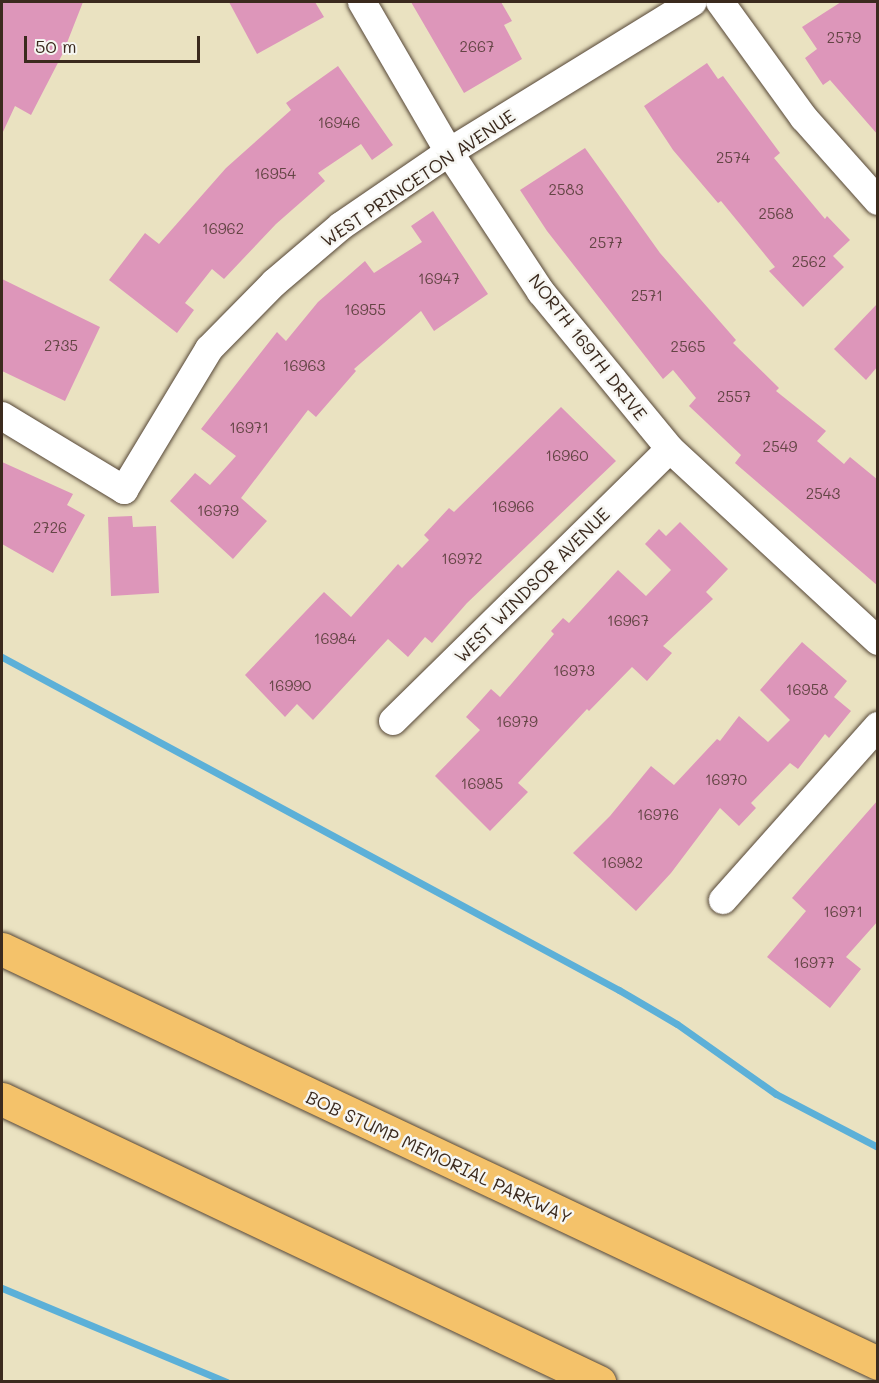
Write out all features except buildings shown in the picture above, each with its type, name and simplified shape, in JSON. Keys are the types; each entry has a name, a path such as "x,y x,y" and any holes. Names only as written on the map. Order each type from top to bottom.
{"highway":[{"name":"BOB STUMP MEMORIAL PARKWAY","path":"2,949 878,1363"},
{"path":"2,1099 599,1382"}],"street":[{"name":"NORTH 169TH DRIVE","path":"362,2 449,152 541,292 670,449 878,640"},
{"name":"WEST PRINCETON AVENUE","path":"2,416 124,489 209,349 274,283 342,226 449,152 693,2"},
{"path":"720,2 804,118 878,201"},
{"name":"WEST WINDSOR AVENUE","path":"393,721 670,449"},
{"path":"723,900 878,726"}],"waterway":[{"path":"2,657 619,990 677,1024 776,1094 878,1147"},
{"path":"2,1288 227,1382"}]}
